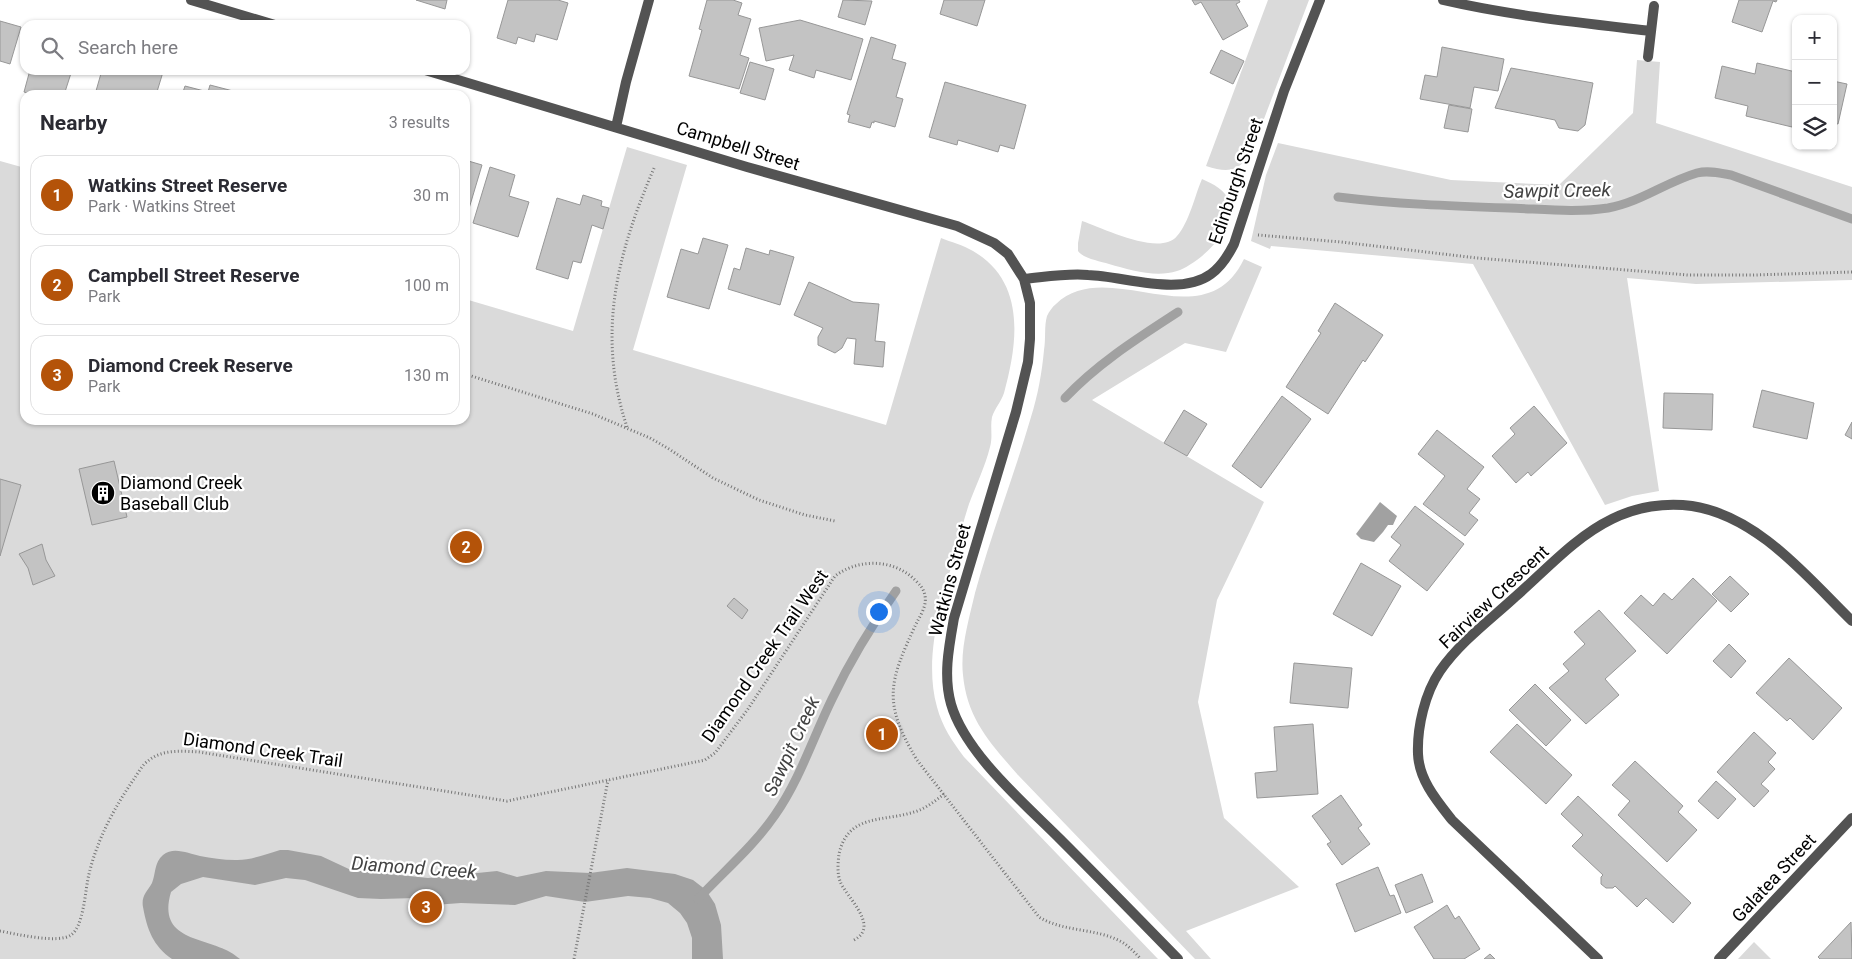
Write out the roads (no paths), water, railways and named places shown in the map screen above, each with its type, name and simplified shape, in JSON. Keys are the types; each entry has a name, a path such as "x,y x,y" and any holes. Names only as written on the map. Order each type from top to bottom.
{"street":[{"path":"191,0 258,20"},
{"path":"616,127 626,82 649,0"},
{"name":"Edinburgh Street","path":"1024,279 1089,274 1157,284 1194,282 1207,277 1220,267 1237,234 1284,91 1320,0"},
{"path":"1444,0 1512,14 1651,31"},
{"path":"1648,57 1654,6"},
{"name":"Campbell Street","path":"442,75 747,167 957,226 994,242 1008,254 1024,279"},
{"name":"Watkins Street","path":"1024,279 1031,310 1028,362 1016,412 954,618 948,652 947,681 951,705 961,729 975,749 1003,781 1178,959"},
{"name":"Fairview Crescent","path":"1598,959 1452,820 1434,796 1423,776 1418,755 1420,728 1427,699 1440,672 1458,649 1582,537 1611,519 1638,508 1666,505 1693,506 1722,515 1749,528 1775,546 1852,621"},
{"name":"Galatea Street","path":"1719,959 1852,818"}],"waterway":[{"name":"Sawpit Creek","path":"1338,197 1445,205 1584,210 1620,205 1675,181 1697,173 1710,172 1731,175 1852,219"},
{"name":"Sawpit Creek","path":"1065,398 1105,362 1133,341 1178,312"},
{"name":"Sawpit Creek","path":"698,899 757,838 775,815 799,773 846,671 896,591"}],"place":[{"name":"Diamond Creek Baseball Club","path":"103,493"},
{"name":"Campbell Street Reserve","path":"466,547"},
{"name":"Watkins Street Reserve","path":"882,734"},
{"name":"Diamond Creek Reserve","path":"426,907"}],"water label":[{"name":"Diamond Creek","path":"414,867"}]}
